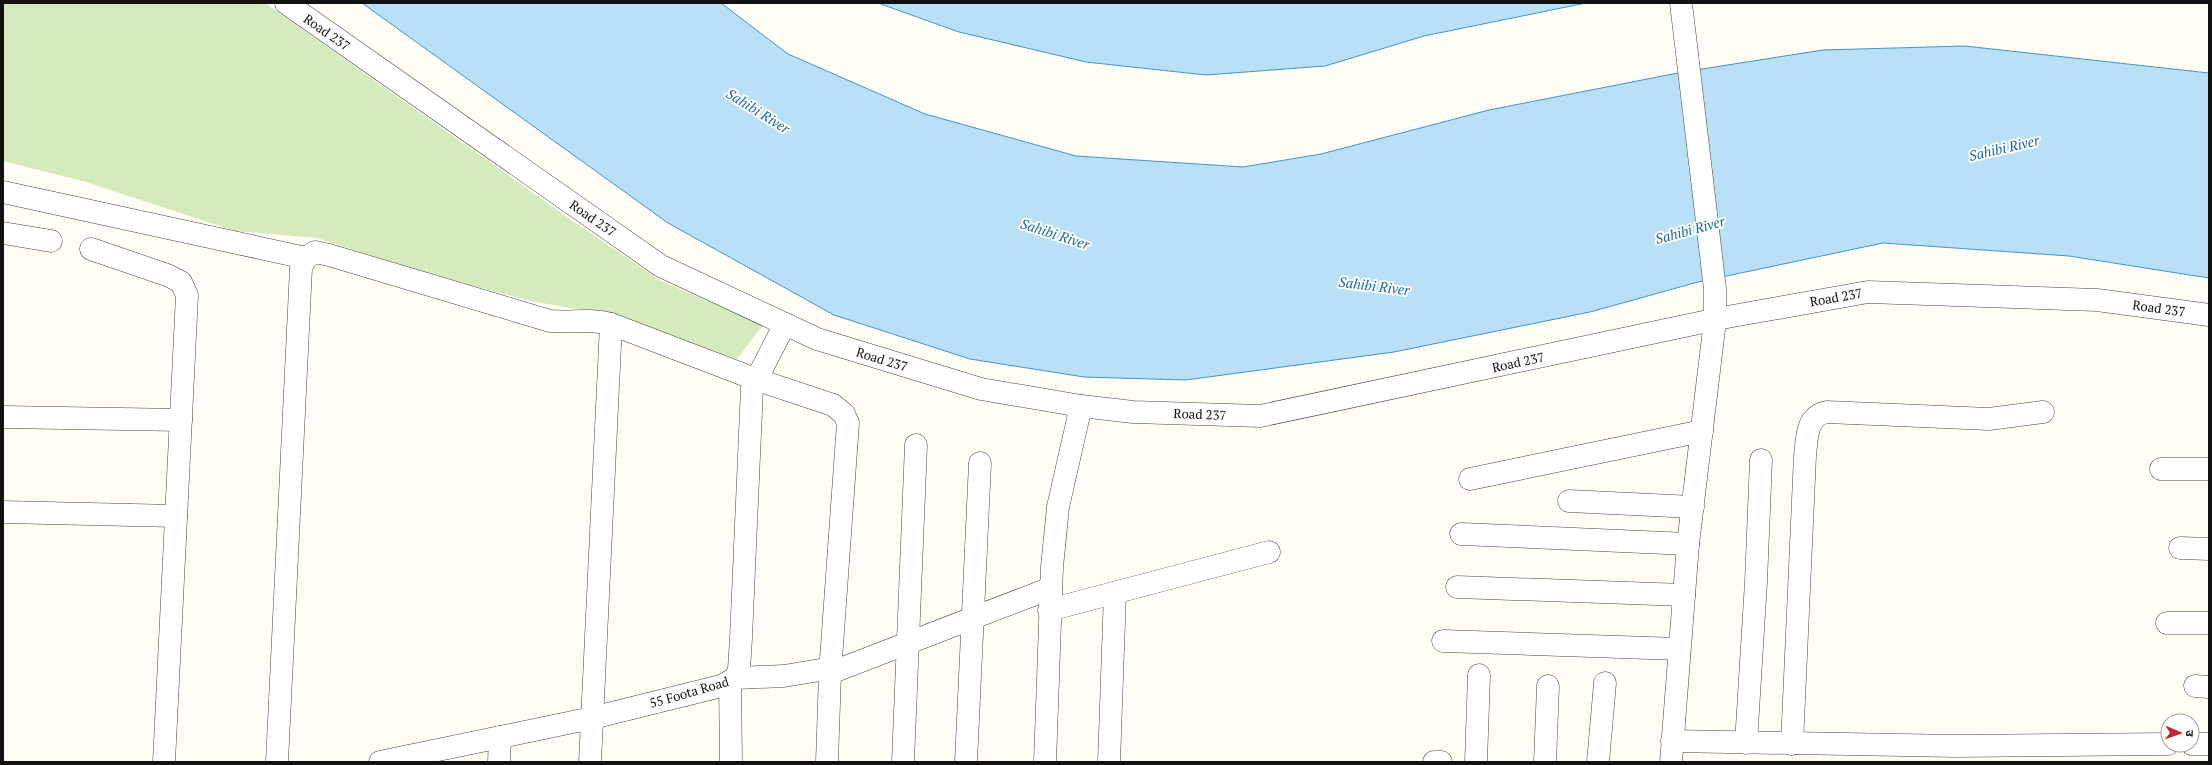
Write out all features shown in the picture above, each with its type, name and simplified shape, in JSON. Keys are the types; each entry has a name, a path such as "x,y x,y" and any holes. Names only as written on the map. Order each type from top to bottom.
{"street":[{"name":"Road 237","path":"286,3 661,266 818,339 981,389 1082,406 1133,412 1260,416 1715,321 1868,292 2097,300 2209,315"},
{"path":"1681,3 1715,289 1715,321 1688,544 1672,752 1746,743 1792,744 1955,754 2160,744"},
{"path":"3,192 306,258"},
{"path":"3,233 51,241"},
{"path":"92,249 167,275 181,282 187,295 164,762"},
{"path":"277,762 302,268 306,258 315,252 550,321 563,322 585,319 611,324 755,379 833,405 844,414 848,423 831,671 827,762"},
{"path":"590,762 611,324"},
{"name":"55 Foota Road","path":"380,762 592,718 733,680 739,669 741,638 751,397 755,379 785,324"},
{"path":"1045,762 1050,588 1058,507 1082,406"},
{"path":"1792,744 1805,456 1807,437 1812,419 1819,414 1827,412 1988,419 2043,412"},
{"path":"3,417 181,420"},
{"path":"1470,479 1702,431"},
{"path":"903,762 916,445"},
{"path":"1746,743 1756,582 1761,460"},
{"path":"966,762 980,463"},
{"path":"2161,469 2209,469"},
{"path":"1569,501 1693,507"},
{"path":"3,512 176,516"},
{"path":"1461,534 1688,544"},
{"path":"2180,548 2209,549"},
{"path":"1050,610 1269,552"},
{"path":"1457,587 1684,595"},
{"path":"731,762 733,680 831,671 1050,588"},
{"path":"1109,762 1115,592"},
{"path":"2167,624 2209,623"},
{"path":"1443,641 1679,649"},
{"path":"1476,762 1480,675"},
{"path":"1598,762 1605,683"},
{"path":"1546,762 1548,686"},
{"path":"499,762 500,737"},
{"path":"1434,762 1441,762"}],"green space":[{"path":"3,3 265,3 577,224 661,281 763,325 737,359 600,311 570,308 531,301 429,274 317,238 235,231 86,182 3,161"}],"water":[{"name":"Sahibi River","path":"362,3 721,3 788,54 925,114 1076,156 1243,167 1321,154 1489,110 1683,72 1823,50 1965,46 2209,73 2209,278 2069,256 1883,243 1698,282 1590,312 1394,352 1186,380 1084,377 970,359 834,315 668,223"},
{"path":"878,3 1586,3 1424,36 1325,66 1206,75 1086,62 959,32"}]}
